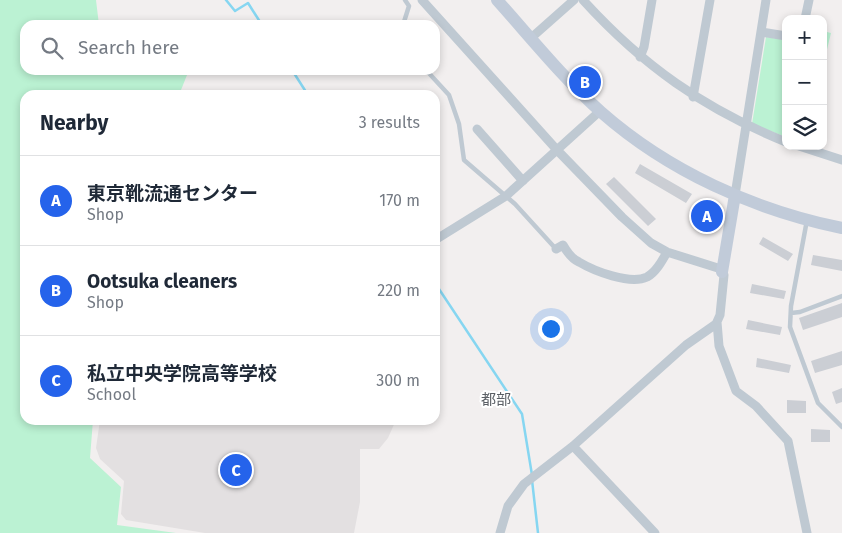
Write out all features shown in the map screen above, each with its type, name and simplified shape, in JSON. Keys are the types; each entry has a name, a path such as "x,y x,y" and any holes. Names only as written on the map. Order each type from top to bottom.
{"street":[{"path":"422,0 440,20"},
{"path":"497,0 564,76 600,111 623,130 666,159 735,195 807,220 842,228"},
{"path":"531,38 574,0"},
{"path":"583,0 607,27 640,57 694,97 746,126 782,140"},
{"path":"640,57 644,47 652,0"},
{"path":"694,97 710,0"},
{"path":"766,0 722,270 724,275 717,322 719,346 736,391 756,406 788,440 807,533"},
{"path":"806,15 809,0"},
{"path":"440,20 556,150 622,217 651,243 667,252 722,270"},
{"path":"761,32 782,35"},
{"path":"440,237 506,196 600,111"},
{"path":"477,129 523,181"},
{"path":"811,150 842,160"},
{"path":"556,249 563,246 578,262 618,277 635,279 648,277 656,270 667,252"},
{"path":"500,533 508,506 532,477 573,446 686,345 717,322"},
{"path":"573,446 655,533"}],"lane":[{"path":"405,20 409,6 406,0"},
{"path":"431,75 449,95 459,124 464,160 480,176 506,196 556,249"},
{"path":"807,220 791,313 791,332 818,403 842,427"},
{"path":"791,313 800,312 842,296"}],"shaded area":[{"path":"99,425 394,425 388,438 379,449 360,449 360,502 354,533 205,533 126,520 121,514 124,481 100,459 96,448"}],"green space":[{"path":"0,0 96,0 98,20 20,20 20,75 187,75 181,90 20,90 20,425 93,425 90,458 121,487 117,525 176,533 0,533"},
{"path":"827,32 831,33 827,50"},
{"path":"766,37 782,39 782,135 752,124"}],"building":[{"path":"640,164 692,194 686,203 635,173"},
{"path":"614,177 656,219 648,226 606,184"},
{"path":"696,204 723,213 718,228 691,219"},
{"path":"763,237 793,254 788,261 759,244"},
{"path":"813,255 842,260 842,271 811,265"},
{"path":"752,284 786,291 784,299 750,293"},
{"path":"842,303 842,317 803,330 799,318"},
{"path":"748,320 782,327 780,335 746,329"},
{"path":"842,351 842,365 815,373 811,361"},
{"path":"757,358 791,365 789,373 756,367"},
{"path":"842,388 842,402 836,404 832,392"},
{"path":"787,400 806,401 806,413 787,413"},
{"path":"811,429 830,430 830,442 811,442"}],"waterway":[{"path":"226,0 235,11 248,3 259,20"},
{"path":"295,75 305,90"},
{"path":"440,291 522,414 532,475"},
{"path":"532,480 538,533"}],"place":[{"name":"Ootsuka cleaners","path":"585,82"},
{"name":"東京靴流通センター","path":"707,216"},
{"name":"私立中央学院高等学校","path":"236,470"}],"district":[{"name":"都部","path":"496,400"}]}
